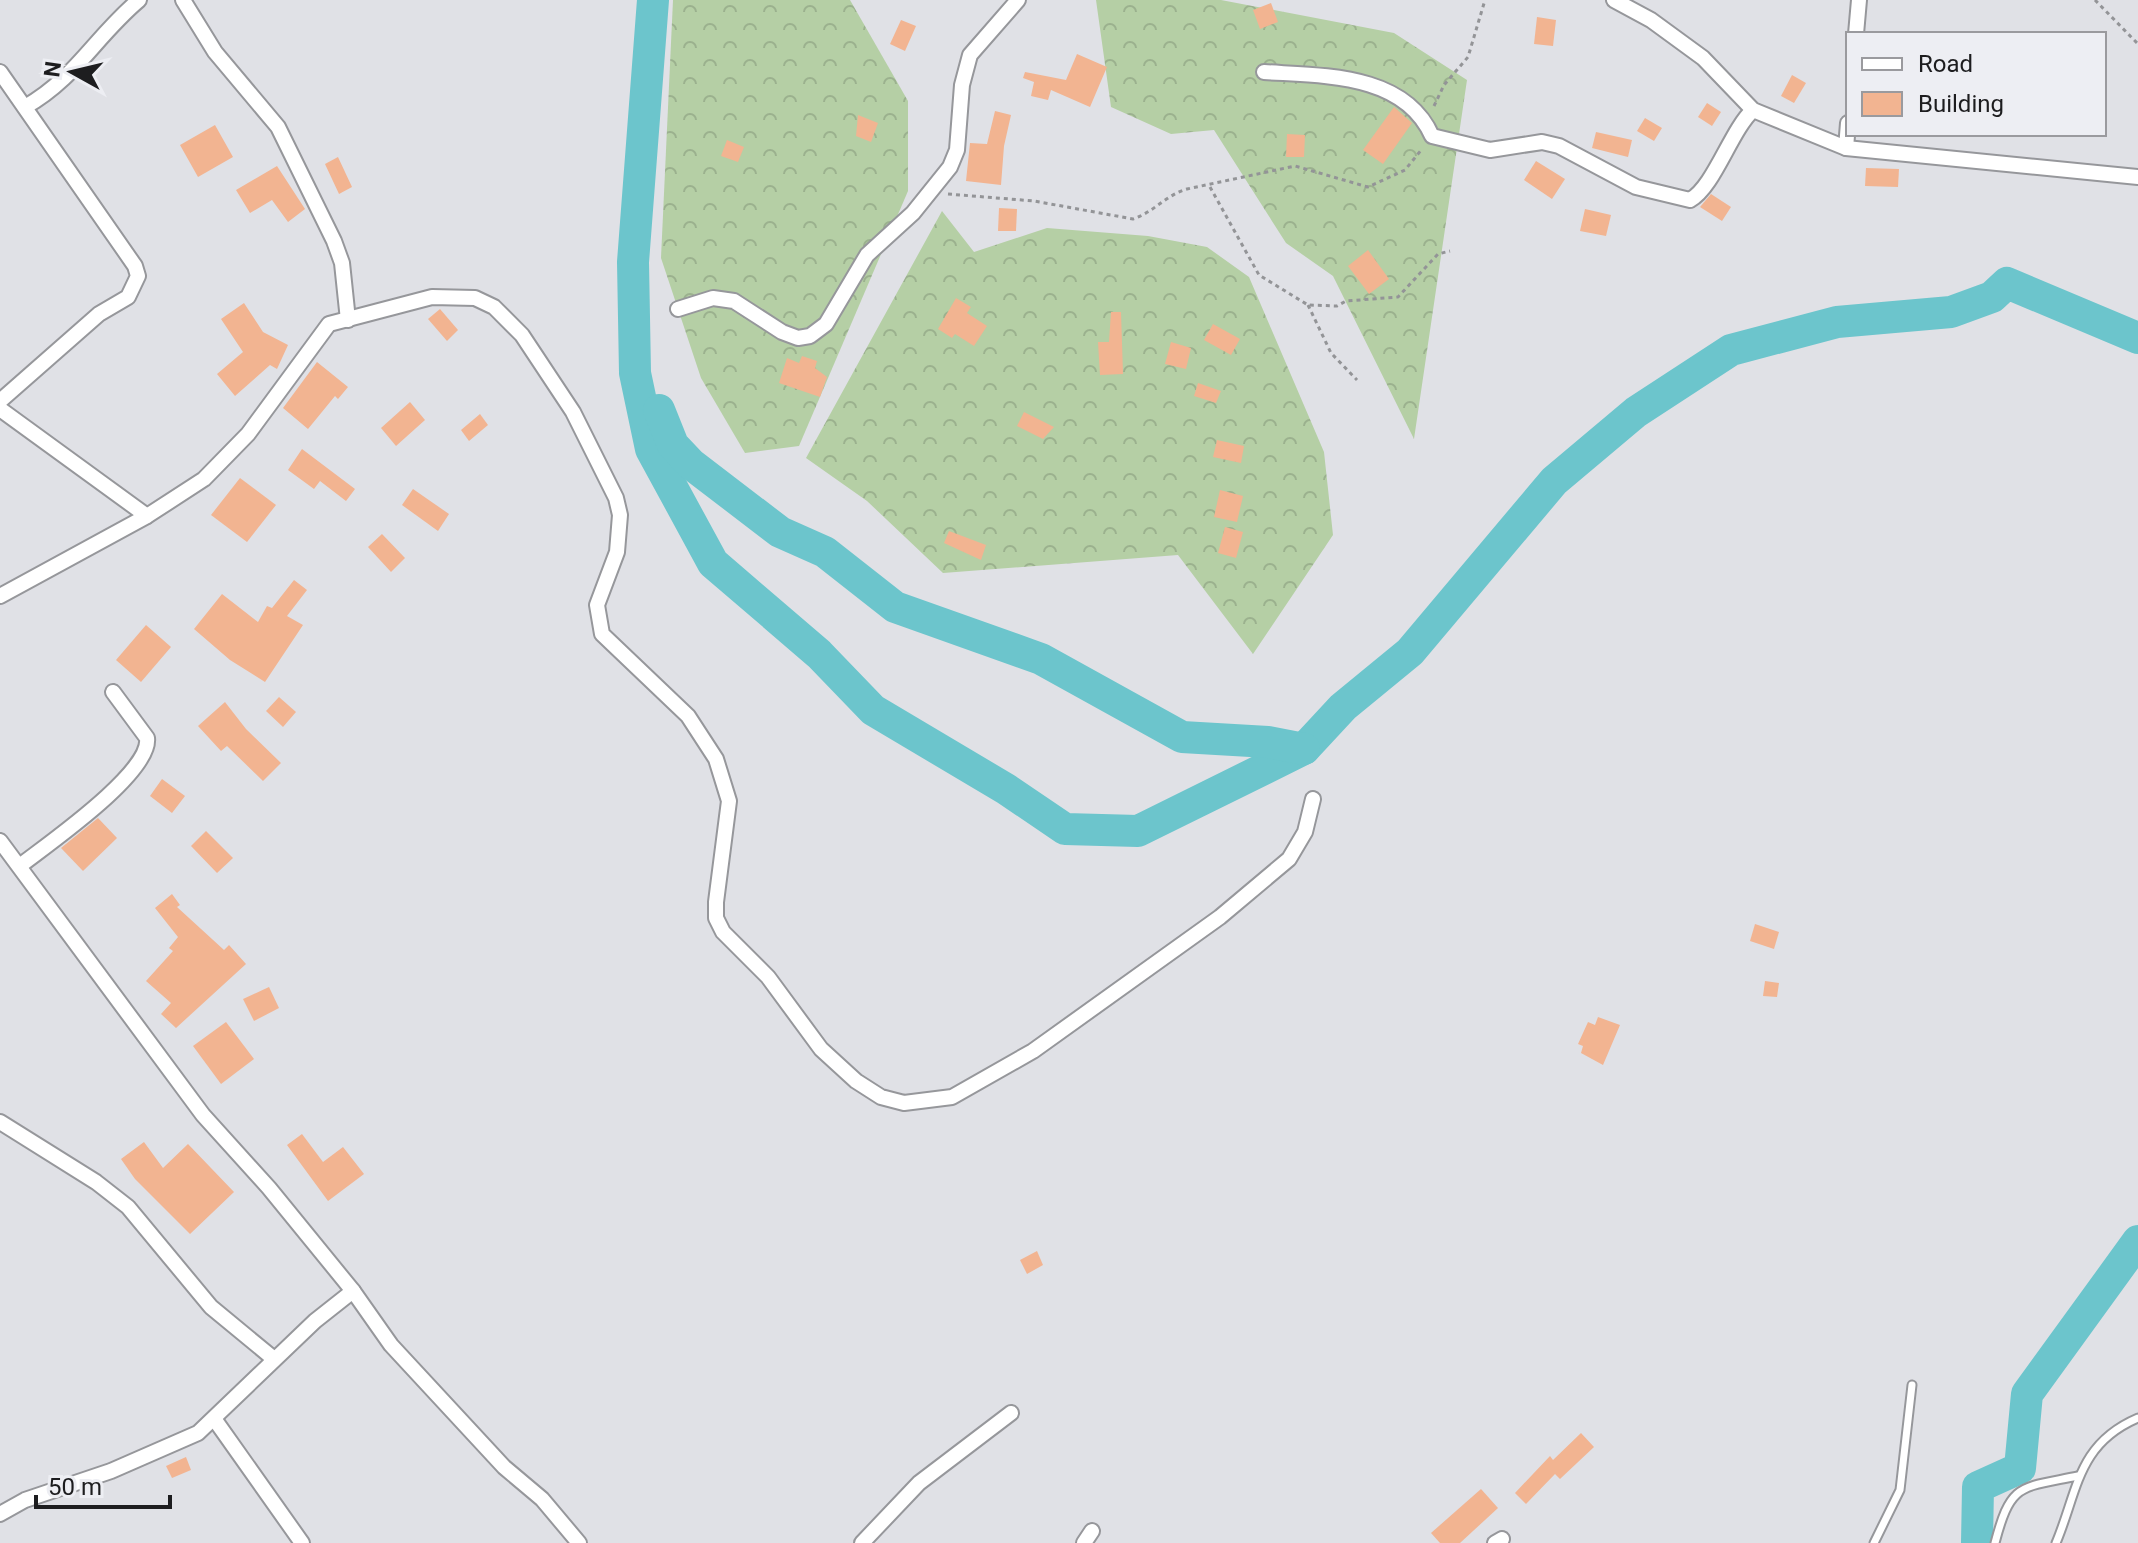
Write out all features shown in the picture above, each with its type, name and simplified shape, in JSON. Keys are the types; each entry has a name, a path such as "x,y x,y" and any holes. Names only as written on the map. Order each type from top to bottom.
{"street":[{"path":"25,107 61,84 112,24 139,0"},
{"path":"183,0 215,52 278,127 342,263 348,320"},
{"path":"678,309 713,298 734,301 782,332 798,338 810,336 826,324 867,255 931,193 950,167 957,150 962,85 970,55 1018,0"},
{"path":"1614,0 1651,20 1703,58 1753,110 1846,148 2138,177"},
{"path":"1856,32 1859,0"},
{"path":"0,72 135,266 138,276 128,297 99,314 0,401"},
{"path":"1264,72 1364,84 1394,93 1415,107 1429,129 1490,150 1542,142 1559,146 1636,187 1690,200 1702,189 1742,120 1753,110"},
{"path":"1846,148 1847,136"},
{"path":"0,596 147,516 204,479 230,455 329,324 432,297 475,298 494,307 522,335 573,412 618,506 617,552 597,605 602,634 688,716 716,759 724,781 728,824 716,902 716,918 723,932 768,977 821,1049 856,1081 881,1097 904,1103 952,1097 1033,1051 1220,917 1289,859 1305,832 1313,799"},
{"path":"0,409 147,516"},
{"path":"21,865 126,777 148,747 147,738 113,692"},
{"path":"0,841 21,865 203,1115 353,1291 426,1385 504,1467 542,1499 579,1543"},
{"path":"0,1122 41,1145 128,1207 211,1307 274,1359"},
{"path":"0,1514 25,1500 170,1448 215,1420 274,1359 353,1291"},
{"path":"862,1543 919,1483 1011,1413"},
{"path":"215,1420 302,1543"}],"lane":[{"path":"1874,1543 1900,1490 1912,1385"},
{"path":"2056,1543 2078,1476 2101,1443 2118,1426 2138,1418"},
{"path":"1995,1543 2004,1509 2013,1495 2028,1486 2078,1476"}],"path":[{"path":"931,193 1034,201 1133,219 1146,215 1173,193 1295,166 1368,187 1405,170 1429,129 1444,85 1468,57 1485,0"},
{"path":"2095,0 2138,44"},
{"path":"1210,186 1259,275 1308,305 1337,306 1346,301 1398,297 1438,254 1450,251"},
{"path":"1308,305 1331,353 1357,380"}],"green space":[{"path":"673,0 850,0 908,101 908,191 799,446 745,453 701,378 661,258"},
{"path":"1096,0 1221,0 1394,33 1467,80 1414,439 1333,276 1286,243 1214,130 1171,134 1111,107"},
{"path":"942,211 974,252 1047,228 1148,236 1207,247 1249,277 1324,452 1333,535 1253,654 1178,555 943,573 867,501 806,458"}],"building":[{"path":"1271,3 1278,22 1260,29 1253,10"},
{"path":"1537,17 1556,20 1553,46 1534,44"},
{"path":"901,20 916,26 905,51 890,44"},
{"path":"1077,54 1107,67 1090,107 1051,90 1048,100 1031,96 1034,82 1023,78 1025,72 1066,80"},
{"path":"1792,75 1806,83 1794,103 1781,96"},
{"path":"1707,103 1721,112 1712,126 1698,117"},
{"path":"1394,107 1412,123 1383,164 1363,150"},
{"path":"995,111 1011,115 1004,146 1001,185 966,181 970,143 987,144"},
{"path":"858,115 878,123 871,142 856,136"},
{"path":"1645,118 1662,128 1654,141 1637,131"},
{"path":"215,125 233,157 198,177 180,145"},
{"path":"1596,132 1632,140 1628,157 1592,148"},
{"path":"1287,134 1305,135 1304,157 1286,157"},
{"path":"727,140 744,147 738,162 721,156"},
{"path":"338,157 352,187 339,194 325,164"},
{"path":"1536,161 1565,179 1552,199 1524,180"},
{"path":"277,166 305,209 288,222 272,200 250,213 236,190"},
{"path":"1866,168 1899,169 1898,187 1865,186"},
{"path":"1711,194 1731,207 1722,221 1700,207"},
{"path":"999,208 1017,209 1016,231 998,231"},
{"path":"1585,209 1611,215 1606,236 1580,231"},
{"path":"1368,250 1389,279 1369,294 1348,266"},
{"path":"956,298 971,307 967,313 987,326 974,346 955,334 952,338 938,329"},
{"path":"244,303 263,332 288,345 277,369 270,365 235,396 217,374 243,352 221,319"},
{"path":"440,309 458,330 447,341 428,319"},
{"path":"1111,312 1121,312 1123,374 1100,375 1098,342 1109,342"},
{"path":"1213,324 1240,339 1231,355 1204,340"},
{"path":"1171,342 1191,348 1186,369 1165,364"},
{"path":"802,356 817,361 815,368 827,377 820,397 779,383 787,358 799,363"},
{"path":"317,362 348,387 338,399 335,396 308,429 283,408"},
{"path":"1198,383 1221,391 1216,403 1194,396"},
{"path":"410,402 425,420 396,446 381,428"},
{"path":"1024,412 1054,427 1043,439 1017,426"},
{"path":"480,414 488,425 469,441 461,430"},
{"path":"1217,440 1244,446 1241,463 1213,457"},
{"path":"302,449 355,489 346,501 320,481 314,489 288,470"},
{"path":"240,478 276,505 247,542 211,515"},
{"path":"413,489 449,514 438,531 402,505"},
{"path":"1220,490 1243,496 1237,522 1214,517"},
{"path":"1225,527 1243,532 1236,558 1218,553"},
{"path":"949,531 986,545 981,560 944,543"},
{"path":"382,534 405,558 391,572 368,547"},
{"path":"294,580 307,590 287,616 303,625 265,682 230,660 194,629 222,594 258,622 267,606 272,608"},
{"path":"146,625 171,647 141,682 116,660"},
{"path":"279,697 296,712 283,727 266,711"},
{"path":"225,702 246,729 281,763 263,781 227,746 221,751 198,726"},
{"path":"162,779 185,796 172,813 150,796"},
{"path":"98,818 117,838 83,871 61,848"},
{"path":"206,831 233,858 217,873 191,846"},
{"path":"172,894 180,905 177,907 224,950 229,945 246,964 176,1028 161,1014 171,1003 146,981 173,951 169,948 178,937 155,908"},
{"path":"1755,924 1779,932 1774,949 1750,941"},
{"path":"1765,981 1779,983 1777,997 1763,996"},
{"path":"269,987 279,1008 254,1021 243,999"},
{"path":"1598,1017 1620,1025 1603,1065 1581,1053 1583,1046 1578,1044 1588,1022 1595,1025"},
{"path":"226,1022 254,1059 221,1084 193,1046"},
{"path":"302,1134 323,1162 343,1147 364,1174 328,1201 287,1145"},
{"path":"144,1142 163,1168 188,1144 234,1192 190,1234 135,1179 121,1159"},
{"path":"1037,1251 1043,1265 1027,1274 1020,1260"},
{"path":"1581,1433 1594,1447 1560,1479 1555,1474 1526,1504 1515,1493 1550,1456 1553,1460"},
{"path":"186,1457 191,1470 172,1478 166,1466"},
{"path":"1481,1489 1498,1508 1460,1543 1440,1543 1431,1533"}],"waterway":[{"path":"653,0 633,262 635,373 651,449 713,563 819,654 873,710 1006,789 1065,829 1138,831 1304,749 1343,707 1410,652 1554,481 1636,412 1731,350 1837,322 1951,312 1992,297 2007,283 2138,338"},
{"path":"659,410 673,445 691,464 780,532 825,552 895,607 1041,659 1182,737 1268,742 1304,749"},
{"path":"1977,1543 1978,1487 2020,1468 2027,1394 2138,1241"}]}
